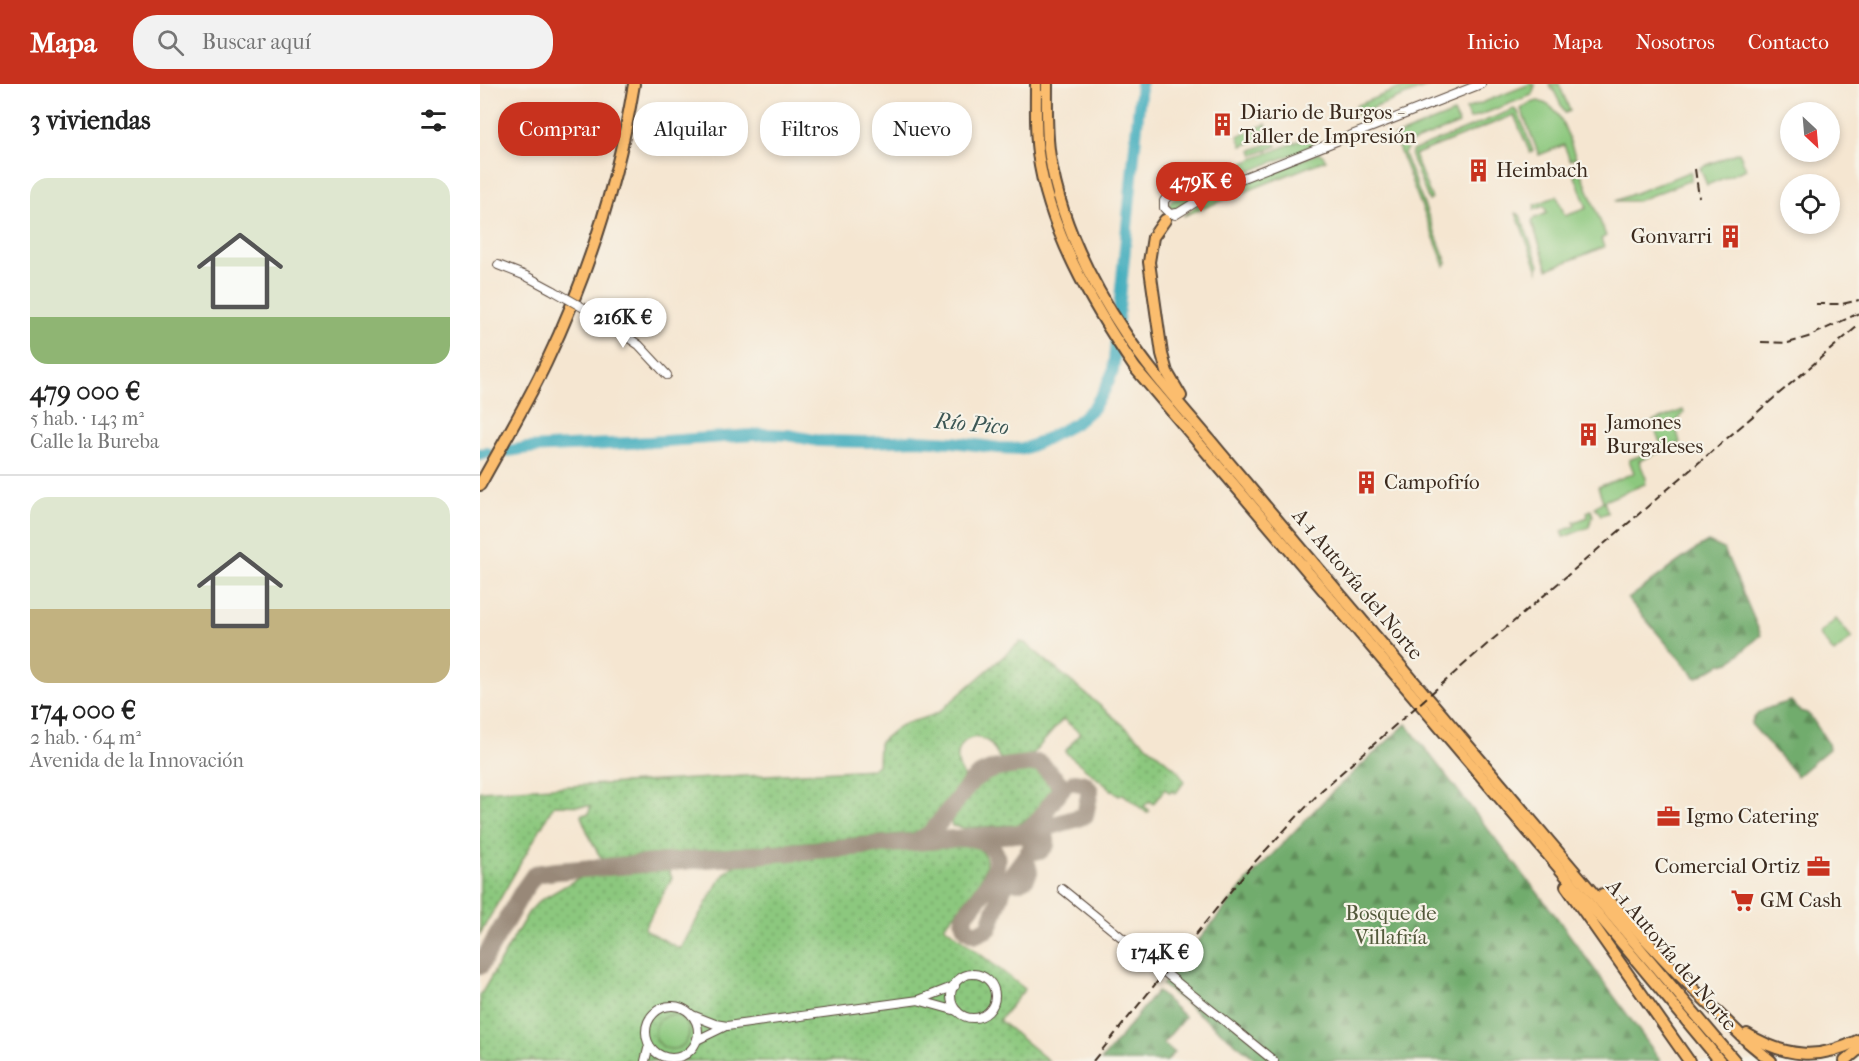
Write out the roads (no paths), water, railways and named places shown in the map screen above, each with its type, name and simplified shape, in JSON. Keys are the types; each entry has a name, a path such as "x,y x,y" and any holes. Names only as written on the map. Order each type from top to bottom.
{"highway":[{"path":"480,484 546,364 583,277 608,199 626,126 633,84"},
{"name":"A-1 Autovía del Norte","path":"1036,84 1035,128 1047,194 1074,263 1109,330 1135,368 1720,1061"},
{"name":"A-1 Autovía del Norte","path":"1047,84 1047,126 1054,177 1079,247 1111,312 1125,334 1156,375 1278,521 1736,1061"},
{"path":"1165,220 1153,237 1149,262 1164,364 1184,400 1264,497 1278,521"},
{"path":"1511,796 1523,802 1593,883 1679,975 1748,1042 1771,1061"},
{"path":"1513,814 1584,910 1689,1061"},
{"path":"1679,975 1745,1033 1779,1051 1821,1054 1859,1040"},
{"path":"1845,1061 1859,1049"}],"street":[{"path":"1165,220 1225,185 1481,84"},
{"path":"1177,213 1170,213 1164,208 1164,201 1168,196 1225,185"},
{"path":"498,265 526,276 590,311 639,345 667,375"},
{"path":"1062,889 1274,1061"},
{"path":"919,1000 957,1011 967,1017 981,1017 992,1008 995,994 989,981 976,975 962,978 951,995 957,1011"},
{"path":"645,1061 648,1045 645,1028 654,1013 661,1008 678,1006 692,1015 727,1026 919,1000 955,986"},
{"path":"692,1015 696,1023 697,1040"},
{"path":"648,1045 654,1052 669,1060 687,1053 697,1040 727,1026"}],"waterway":[{"name":"Río Pico","path":"507,451 767,434 788,435 819,441 917,440 1023,449 1076,423 1093,408 1113,371 1141,84"},
{"name":"Río Pico","path":"480,454 487,453"}],"railway":[{"path":"1695,169 1699,197"},
{"path":"1816,304 1842,304 1859,300"},
{"path":"1761,342 1788,343 1808,337 1859,313"},
{"path":"1093,1061 1251,866 1322,790 1477,653 1859,325"}],"place":[{"name":"Diario de Burgos - Taller de Impresión","path":"1222,124"},
{"name":"Heimbach","path":"1478,170"},
{"name":"Gonvarri","path":"1730,236"},
{"name":"Jamones Burgaleses","path":"1588,434"},
{"name":"Campofrío","path":"1366,482"},
{"name":"Igmo Catering","path":"1668,816"},
{"name":"Comercial Ortiz","path":"1818,866"},
{"name":"GM Cash","path":"1742,900"}],"park label":[{"name":"Bosque de Villafría","path":"1391,925"}]}
